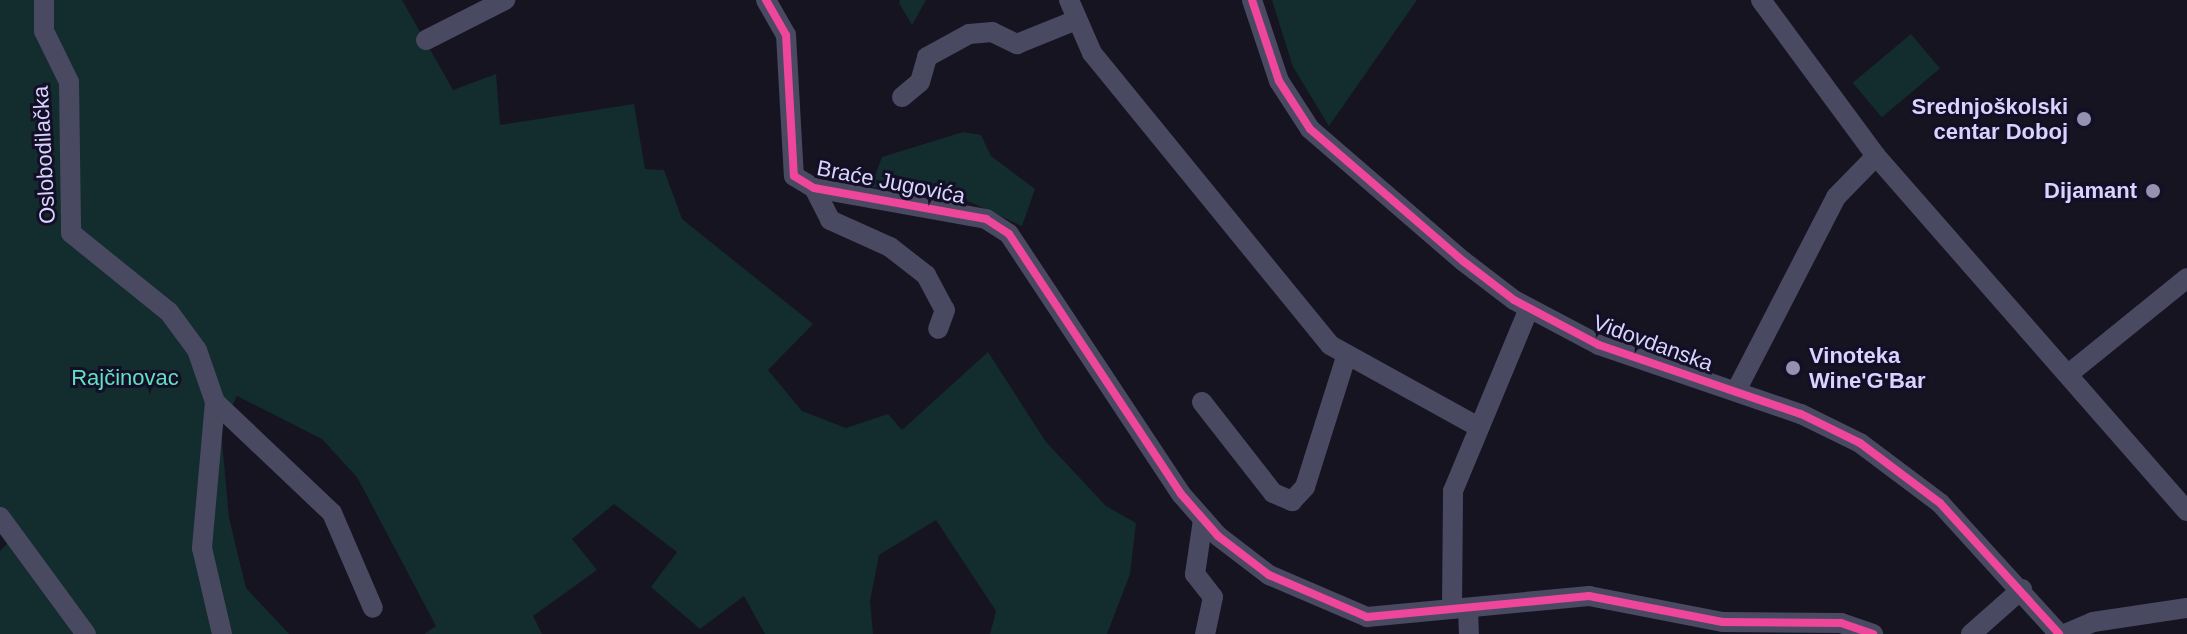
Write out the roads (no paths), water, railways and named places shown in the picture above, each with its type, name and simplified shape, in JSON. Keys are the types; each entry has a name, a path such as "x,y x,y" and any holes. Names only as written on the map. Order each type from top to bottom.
{"street":[{"name":"Oslobodilačka","path":"44,0 44,31 69,82 71,233 169,312 197,350 215,402 202,548 222,634"},
{"path":"426,40 505,0"},
{"name":"Braće Jugovića","path":"766,0 786,35 790,161 794,176 814,188 970,216 1009,234 1203,520 1269,575 1327,606 1404,625 1460,608 1589,596 1723,622 1841,623 1873,634"},
{"path":"1069,0 1092,53 1276,286 1346,357 1477,426"},
{"name":"Vidovdanska","path":"1252,0 1279,81 1310,129 1529,308 1599,345 1811,418 1900,469 2022,589 2062,634"},
{"path":"1761,0 1876,156 2071,372 2187,511"},
{"path":"902,97 920,82 927,57 969,34 992,32 1017,44 1076,20"},
{"path":"1736,391 1836,197 1876,156"},
{"path":"814,188 830,220 890,247 926,275 945,310 938,329"},
{"path":"2071,372 2187,278"},
{"path":"1469,634 1460,608 1450,508 1477,426 1529,308"},
{"path":"1202,402 1273,493 1292,501 1305,487 1346,357"},
{"path":"215,402 332,513 373,608"},
{"path":"0,517 86,634"},
{"path":"1203,520 1195,574 1213,597 1205,634"},
{"path":"1971,634 2022,589"},
{"path":"2062,634 2093,622 2187,608"}],"place":[{"name":"Srednjoškolski centar Doboj","path":"2084,119"},
{"name":"Dijamant","path":"2153,191"},
{"name":"Vinoteka Wine'G'Bar","path":"1793,368"}],"park label":[{"name":"Rajčinovac","path":"125,378"}]}
